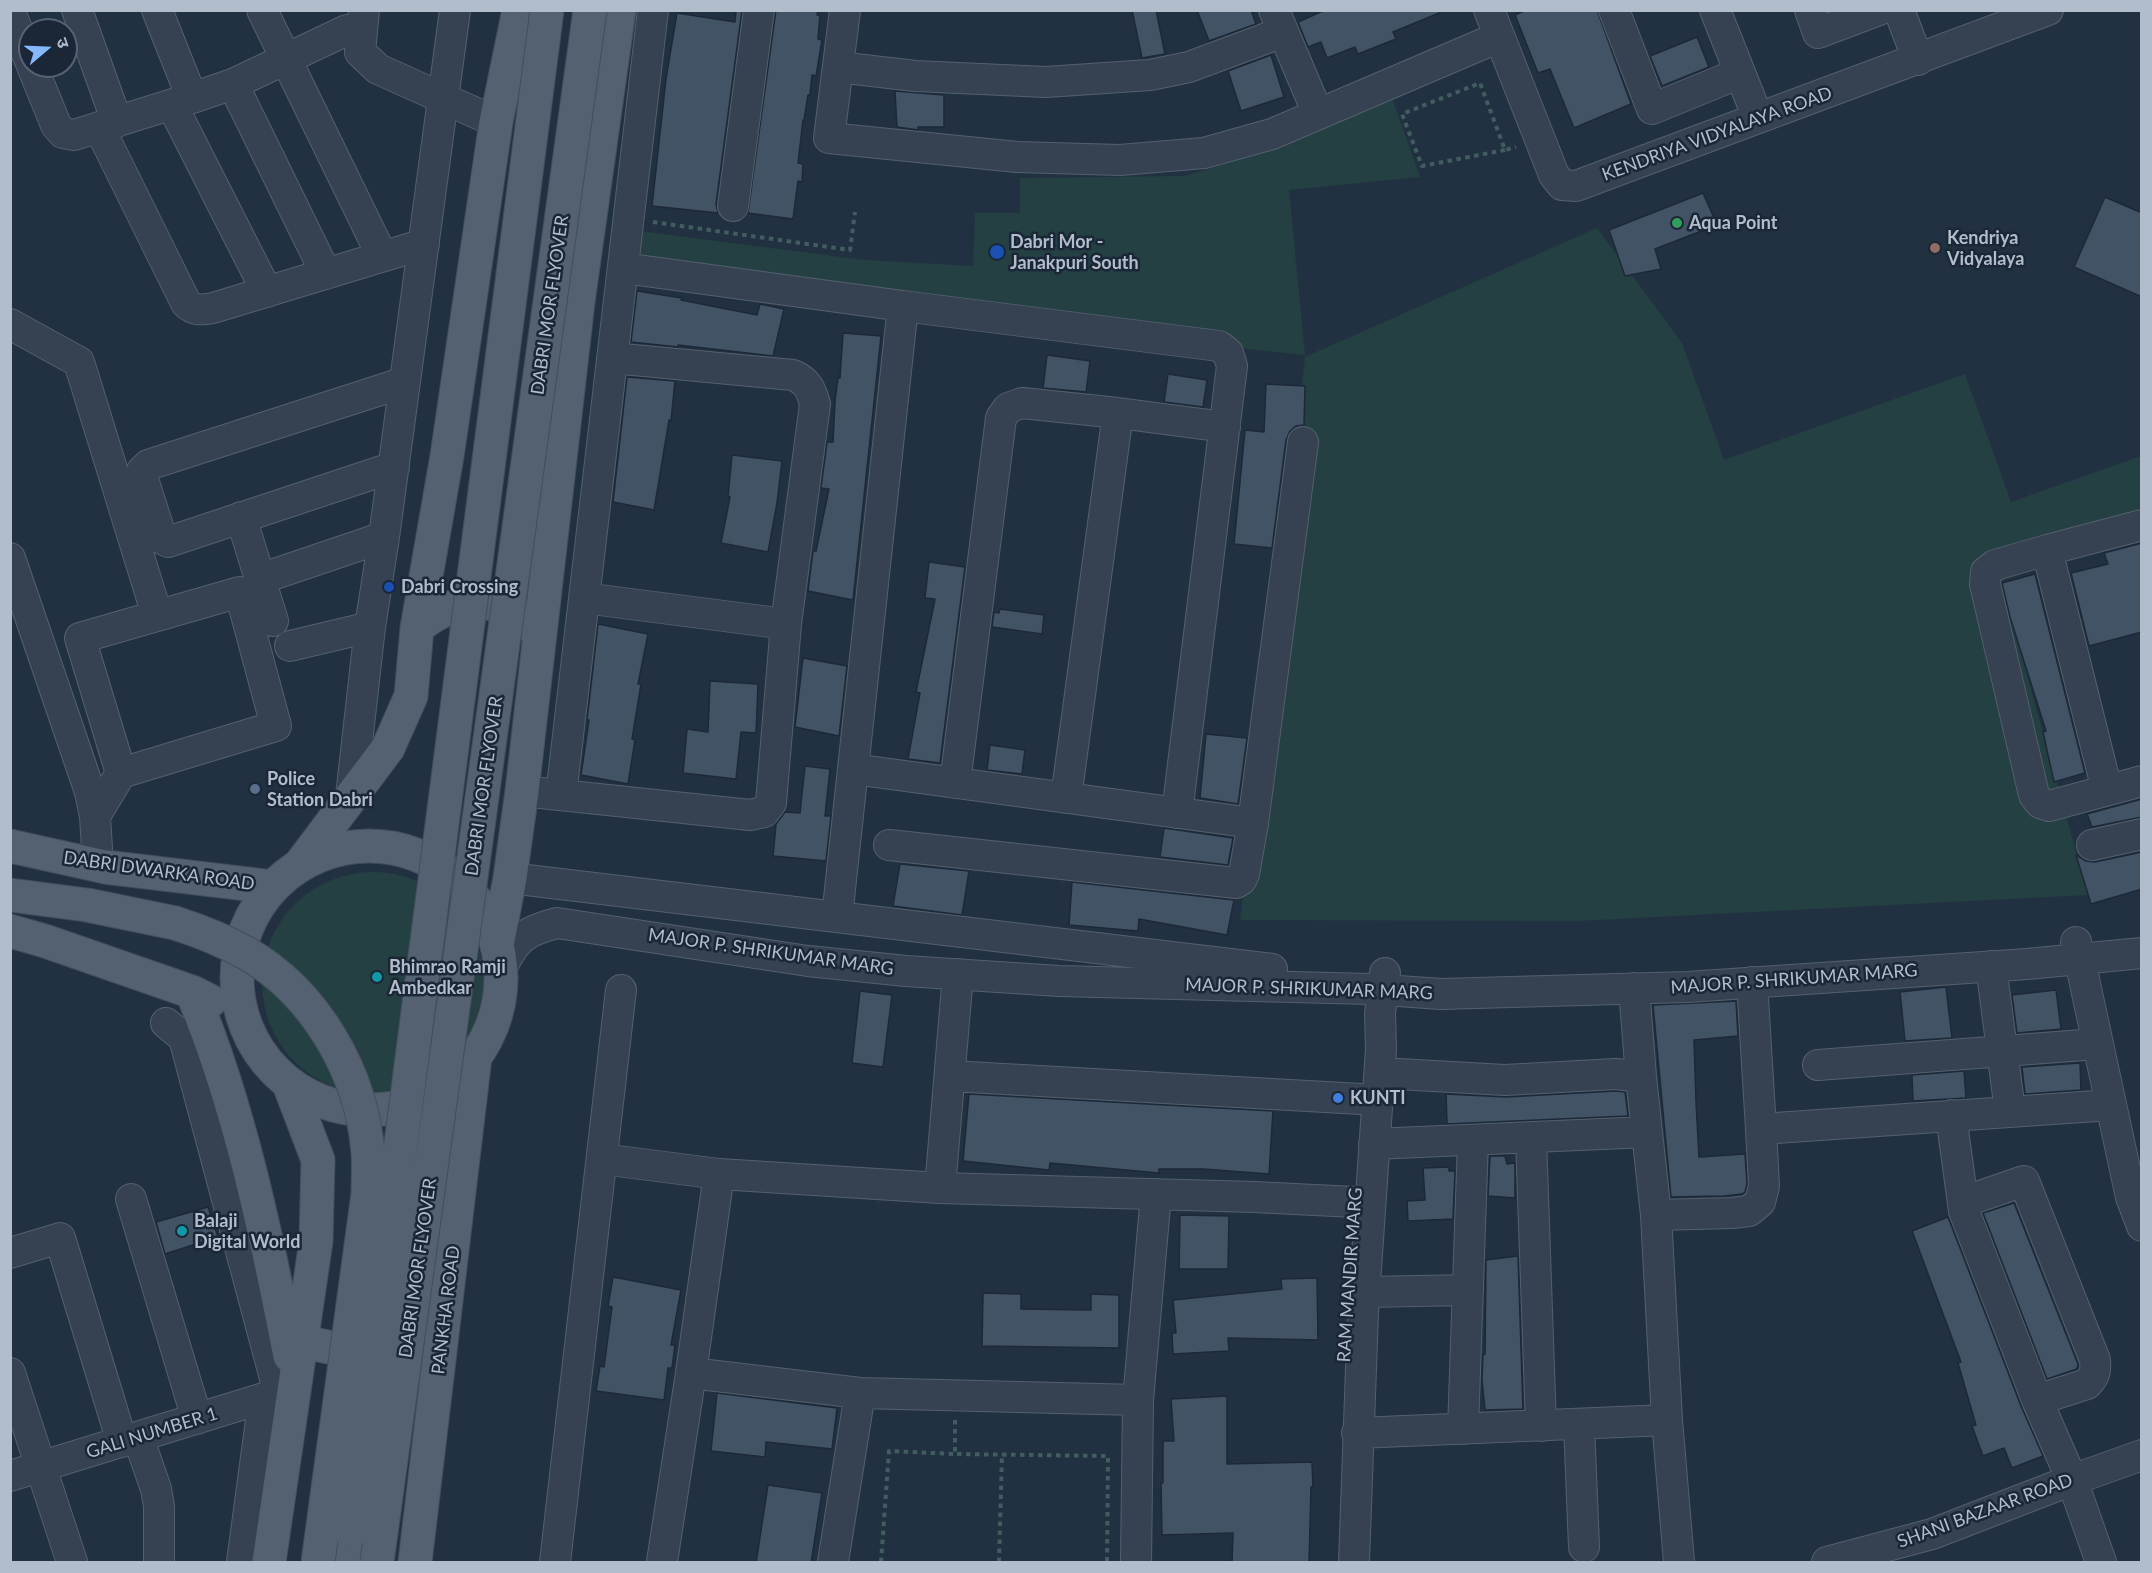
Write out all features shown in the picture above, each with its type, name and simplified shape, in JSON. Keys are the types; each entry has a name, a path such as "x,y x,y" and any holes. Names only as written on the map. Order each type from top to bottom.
{"main road":[{"path":"300,865 388,748 411,696 417,628 447,456 496,122 519,10"},
{"name":"DABRI MOR FLYOVER","path":"346,1563 547,10"},
{"name":"DABRI MOR FLYOVER","path":"377,1563 590,10"},
{"path":"498,958 486,918 471,895 452,876 429,861 403,851 376,847 349,848 323,855 283,873 249,923 241,946 237,978 238,994 243,1018 261,1055 289,1084 311,1098 336,1107 362,1111 388,1110 413,1103 437,1092 458,1076 475,1057 487,1037 500,993 498,958 522,791 578,302 619,10"},
{"path":"417,628 430,617 446,609 462,604 480,603 497,605 513,612 539,634"},
{"name":"DABRI DWARKA ROAD","path":"10,846 98,865 272,888"},
{"path":"10,895 87,905 175,922 213,935 248,954 280,978 309,1007 332,1040 350,1076 362,1114 368,1154 368,1194 318,1563"},
{"path":"10,931 192,992 243,1018"},
{"path":"192,992 232,1101 273,1270 282,1390 269,1563"},
{"name":"PANKHA ROAD","path":"415,1563 475,1057"},
{"path":"282,1390 300,1341 316,1241 318,1160 289,1084"},
{"path":"300,1341 438,1370"}],"street":[{"path":"77,10 108,125 186,303 192,309 213,308 424,244"},
{"path":"157,10 182,101 267,292"},
{"path":"262,10 382,256"},
{"path":"351,796 370,627 394,467 455,10"},
{"path":"561,795 653,10"},
{"path":"733,206 759,10"},
{"path":"845,10 829,138 994,155 1120,160 1204,153 1272,134 1318,114 1494,24"},
{"path":"1614,10 1652,109 1740,73"},
{"path":"1715,10 1758,118"},
{"path":"1810,10 1818,33 1879,10"},
{"path":"1899,10 1918,60"},
{"name":"KENDRIYA VIDYALAYA ROAD","path":"1494,24 1554,176 1562,185 1576,186 2048,10"},
{"path":"10,12 18,32"},
{"path":"838,67 915,76 1046,82 1138,75 1189,67 1279,21 1318,114"},
{"path":"37,78 56,125 63,133 74,135 233,84 353,26 378,69 496,122"},
{"path":"233,84 326,274"},
{"path":"623,268 1219,346 1228,353 1232,366 1177,813"},
{"path":"837,917 903,306"},
{"path":"10,324 79,362 157,615"},
{"path":"522,791 750,815 764,812 771,803 786,624 815,404 811,389 803,379 793,375 612,358"},
{"path":"394,467 165,541 159,529 142,471 148,465 405,382"},
{"path":"955,783 1001,418 1008,408 1022,404 1118,413 1225,427"},
{"path":"1066,798 1118,413"},
{"path":"889,845 1236,883 1241,880 1253,823 1303,442"},
{"path":"242,517 273,621"},
{"path":"2142,525 1995,565 1986,572 1986,584 2034,795 2040,803 2049,806 2142,781"},
{"path":"260,579 384,537"},
{"path":"2047,550 2107,790"},
{"path":"10,558 84,771 94,816 98,865"},
{"path":"94,816 121,773 276,726 240,592 80,638 121,773"},
{"path":"584,598 786,624"},
{"path":"290,646 370,627"},
{"path":"853,769 1253,823"},
{"path":"2092,845 2142,834"},
{"name":"MAJOR P. SHRIKUMAR MARG","path":"510,879 1377,981 1441,994 1688,987 1990,966 2077,951 2142,935"},
{"name":"MAJOR P. SHRIKUMAR MARG","path":"498,958 509,951 528,932 557,923 808,961 1059,981 1377,981 2077,951 2142,953"},
{"path":"2077,951 2111,1105 2140,1214"},
{"path":"1990,966 2010,1111"},
{"path":"940,1188 958,974"},
{"name":"RAM MANDIR MARG","path":"1354,1563 1357,1433 1380,1073 1380,1013 1377,981"},
{"name":"RAM MANDIR MARG","path":"1338,1563 1341,1432 1354,1202 1361,1099 1377,981"},
{"path":"1656,1215 1731,1214 1749,1211 1760,1202 1764,1186 1752,982"},
{"path":"1634,988 1656,1215 1667,1420 1679,1563"},
{"path":"555,1563 621,990"},
{"path":"166,1023 184,1038 282,1390 242,1563"},
{"path":"1818,1065 2097,1044"},
{"path":"1380,1073 1505,1080 1616,1074 1641,1077"},
{"path":"950,1076 1361,1099"},
{"path":"1761,1129 2111,1105"},
{"path":"1950,1115 1964,1211 2037,1400 2072,1480 2102,1563"},
{"path":"1374,1144 1647,1132"},
{"path":"1532,1138 1540,1426"},
{"path":"1463,1429 1473,1140"},
{"path":"602,1159 718,1174 940,1188 1354,1202"},
{"path":"662,1563 718,1174"},
{"path":"1963,1202 2024,1181 2095,1360 2096,1370 2093,1378 2087,1384 2037,1400"},
{"path":"1136,1563 1138,1400 1156,1194"},
{"path":"132,1199 196,1419"},
{"path":"10,1253 60,1238 130,1439 156,1489 159,1506 159,1563"},
{"path":"1365,1292 1468,1290"},
{"path":"10,1373 72,1563"},
{"path":"691,1373 860,1393 1138,1400"},
{"name":"GALI NUMBER 1","path":"10,1476 282,1390"},
{"path":"833,1563 860,1393"},
{"path":"1357,1433 1667,1420"},
{"path":"1579,1424 1584,1547"},
{"name":"SHANI BAZAAR ROAD","path":"1827,1563 1932,1534 2072,1480 2139,1463"}],"path":[{"path":"1505,150 1480,83 1402,114 1422,166 1505,150 1540,141"},
{"path":"629,219 850,250 855,212"},
{"path":"955,1395 955,1454"},
{"path":"881,1563 889,1451 1108,1456 1107,1563"},
{"path":"999,1563 1002,1454"}],"green space":[{"path":"1390,93 1420,177 1289,190 1305,355 1181,342 634,265 639,231 864,260 973,266 975,213 1020,213 1020,178 1185,176 1266,152"},
{"path":"1597,228 1682,343 1724,460 1965,374 2011,502 2141,456 2141,533 2001,581 2088,895 1577,921 1240,920 1305,357"},
{"path":"373,872 405,877 415,881 434,891 451,905 465,922 475,941 479,951 484,983 479,1015 475,1025 465,1044 451,1061 434,1075 415,1085 405,1089 373,1094 341,1089 331,1085 312,1075 295,1061 281,1044 271,1025 267,1015 262,983 267,951 271,941 281,922 295,905 312,891 331,881 341,877"}],"building":[{"path":"736,10 742,10 716,204 718,213 652,206 666,79 677,13 735,22"},
{"path":"776,10 818,10 817,15 820,15 818,39 822,40 816,76 812,75 810,95 808,95 803,120 798,163 803,164 802,182 798,181 793,219 748,213"},
{"path":"1132,10 1156,10 1165,54 1142,58"},
{"path":"1197,10 1251,10 1256,24 1209,41"},
{"path":"1325,10 1444,11 1393,32 1396,39 1358,54 1355,47 1327,58 1321,42 1308,47 1298,22"},
{"path":"1526,10 1597,10 1631,104 1574,128 1550,69 1538,73 1515,15"},
{"path":"1697,37 1709,67 1662,86 1650,56"},
{"path":"1271,55 1284,97 1241,111 1228,71"},
{"path":"895,91 944,95 944,127 918,127 918,130 897,127"},
{"path":"1703,193 1717,225 1655,249 1661,269 1625,276 1609,230"},
{"path":"2105,197 2142,213 2142,297 2074,267"},
{"path":"637,291 682,298 681,300 757,315 760,304 784,309 773,356 631,342"},
{"path":"843,333 881,336 853,600 808,591 813,551 816,551 829,489 821,488 827,442 833,442"},
{"path":"1047,355 1090,361 1086,392 1043,388"},
{"path":"1168,374 1207,380 1203,407 1164,402"},
{"path":"627,377 675,381 671,421 669,420 654,510 613,502"},
{"path":"1266,384 1305,386 1304,425 1296,426 1290,431 1286,440 1272,548 1234,544 1245,430 1264,432"},
{"path":"732,455 782,461 768,552 721,543 730,497 728,497"},
{"path":"2142,543 2142,632 2089,646 2071,573 2108,564 2104,553"},
{"path":"929,562 965,567 940,763 908,759 920,693 916,692 935,599 925,598"},
{"path":"2035,574 2085,773 2054,782 2043,732 2046,731 2010,617 2002,583"},
{"path":"1000,609 1044,615 1042,634 992,627 994,612 999,613"},
{"path":"598,624 648,634 638,684 641,684 632,739 635,740 628,784 581,775"},
{"path":"803,658 847,666 839,736 795,727"},
{"path":"710,681 758,684 756,733 741,732 736,779 683,773 687,729 708,732"},
{"path":"1206,734 1247,738 1238,804 1200,798"},
{"path":"990,745 1025,750 1022,774 987,770"},
{"path":"805,766 830,769 825,816 831,816 826,861 773,856 776,824 785,812 800,813"},
{"path":"2142,799 2142,817 2092,827 2087,814"},
{"path":"1164,828 1233,838 1228,865 1160,857"},
{"path":"2142,852 2142,889 2091,904 2076,855 2086,861 2095,862"},
{"path":"900,864 969,871 962,915 893,906"},
{"path":"1072,882 1234,900 1227,935 1139,919 1138,931 1069,925"},
{"path":"1946,987 1952,1038 1905,1041 1900,992"},
{"path":"2056,990 2061,1029 2017,1033 2012,995"},
{"path":"860,991 892,995 883,1067 852,1063"},
{"path":"1736,1001 1738,1036 1694,1040 1696,1102 1699,1157 1745,1154 1747,1184 1745,1192 1724,1196 1671,1197 1653,1005"},
{"path":"2080,1063 2081,1090 2025,1094 2022,1067"},
{"path":"1964,1071 1966,1098 1913,1101 1912,1075"},
{"path":"1625,1092 1628,1116 1447,1124 1446,1094 1506,1097"},
{"path":"969,1094 1273,1111 1269,1174 1203,1169 1159,1169 1159,1173 1050,1163 1049,1170 963,1161"},
{"path":"1490,1156 1505,1156 1507,1164 1515,1163 1515,1198 1488,1196"},
{"path":"1449,1167 1449,1171 1455,1171 1453,1219 1408,1221 1407,1201 1425,1200 1423,1168"},
{"path":"2014,1203 2078,1364 2077,1369 2047,1379 1983,1213"},
{"name":"Balaji Digital World","path":"208,1207 218,1237 165,1254 156,1222"},
{"path":"1180,1215 1229,1216 1228,1269 1179,1269"},
{"path":"1948,1217 2021,1406 2043,1456 2012,1468 2004,1448 1983,1456 1972,1426 1976,1425 1958,1363 1961,1362 1912,1231"},
{"path":"1518,1256 1523,1409 1485,1410 1482,1380 1483,1355 1485,1354 1486,1260"},
{"path":"613,1277 681,1290 671,1345 675,1345 672,1368 668,1368 664,1400 596,1391 600,1366 604,1367 612,1307 608,1306"},
{"path":"1317,1278 1318,1340 1228,1338 1229,1351 1173,1354 1172,1333 1176,1333 1173,1300 1282,1289 1281,1279"},
{"path":"983,1293 1021,1294 1021,1309 1091,1310 1091,1294 1119,1295 1119,1348 982,1346"},
{"path":"717,1393 837,1408 832,1449 766,1442 765,1457 711,1451"},
{"path":"1227,1396 1227,1464 1312,1462 1309,1563 1232,1563 1233,1533 1162,1535 1163,1441 1174,1441 1171,1399"},
{"path":"768,1485 822,1493 811,1563 756,1563"}],"place":[{"name":"Aqua Point","path":"1677,223"},
{"name":"Kendriya Vidyalaya","path":"1935,248"},
{"name":"Dabri Mor - Janakpuri South","path":"997,252"},
{"name":"Dabri Crossing","path":"389,587"},
{"name":"Police Station Dabri","path":"255,789"},
{"name":"Bhimrao Ramji Ambedkar","path":"377,977"},
{"name":"KUNTI","path":"1338,1098"},
{"name":"Balaji Digital World","path":"182,1231"}]}
